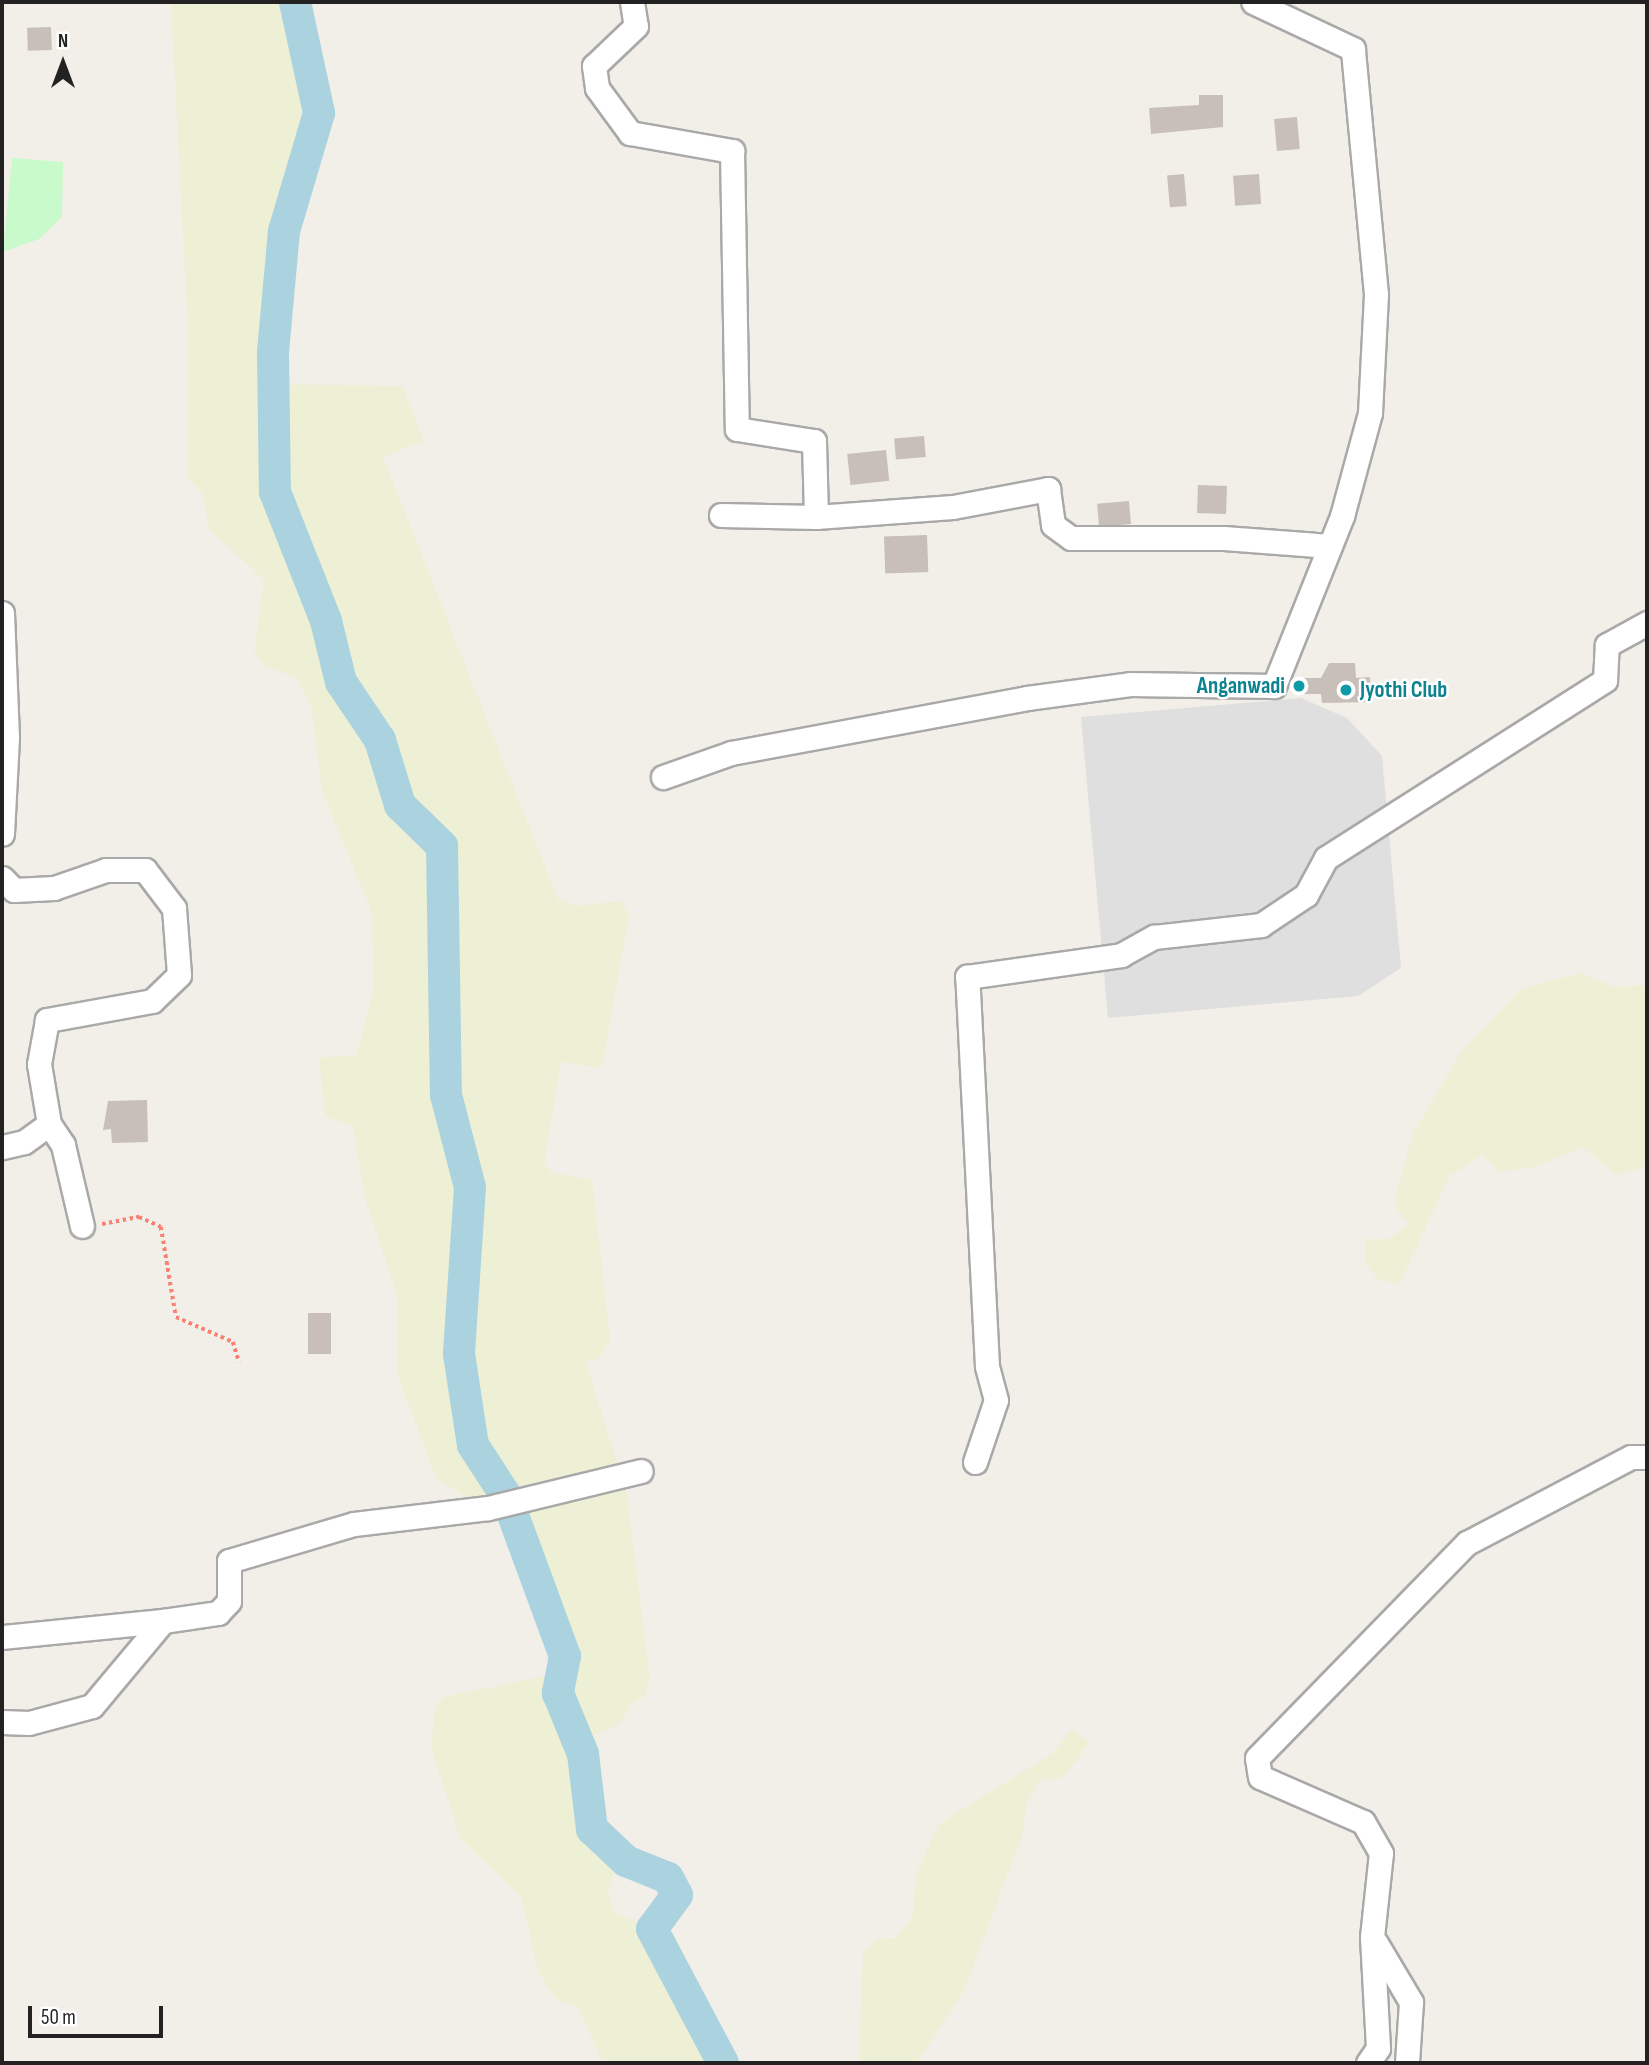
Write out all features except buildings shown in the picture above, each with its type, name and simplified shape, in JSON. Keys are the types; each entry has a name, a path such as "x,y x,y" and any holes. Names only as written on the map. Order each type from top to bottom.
{"street":[{"path":"632,2 636,26 594,66 597,88 630,133 732,151 737,429 814,441 816,517"},
{"path":"663,777 744,751 1027,698 1130,684 1275,686 1330,545 1370,413 1376,294 1353,49 1253,2"},
{"path":"721,515 816,517 953,507 1048,489 1053,525 1071,538 1224,537 1330,545"},
{"path":"2,613 8,738 2,834"},
{"path":"975,1462 996,1400 987,1366 967,977 1121,956 1154,937 1261,925 1306,895 1326,858 1605,680 1607,645 1647,623"},
{"path":"2,878 15,890 54,888 106,870 145,870 174,908 179,975 152,1001 47,1020 38,1064 49,1124 63,1145 82,1226"},
{"path":"2,1147 24,1142 49,1124"},
{"path":"1368,2063 1378,2048 1372,1937 1381,1853 1363,1822 1259,1777 1257,1758 1467,1543 1631,1457 1647,1457"},
{"path":"2,1637 218,1614 229,1601 229,1561 354,1524 488,1508 640,1471"},
{"path":"2,1721 29,1723 92,1706 163,1621"},
{"path":"1372,1937 1411,2002 1407,2063"}],"path":[{"path":"82,1226 139,1217 161,1227 176,1317 233,1342 239,1362"}],"shaded area":[{"path":"1301,698 1347,718 1382,756 1401,968 1358,996 1108,1018 1081,717"}],"green space":[{"path":"171,2 286,2 311,113 278,225 276,384 402,386 424,441 383,457 558,899 575,906 621,901 629,915 602,1068 561,1062 544,1163 552,1173 592,1179 610,1340 599,1358 586,1363 627,1494 650,1680 645,1696 630,1705 621,1723 598,1733 585,1776 592,1829 621,1856 608,1892 614,1912 652,1929 723,2063 603,2063 578,2008 555,1998 538,1972 521,1897 460,1838 431,1748 435,1706 446,1696 561,1673 565,1656 506,1496 466,1497 436,1478 397,1374 397,1296 365,1199 353,1126 325,1116 319,1058 357,1055 374,989 372,913 322,791 311,705 295,677 266,667 254,652 264,580 209,529 203,495 187,476 188,333"},
{"path":"12,158 63,162 62,217 39,239 3,252"},
{"path":"1579,973 1615,987 1647,985 1647,1166 1616,1175 1583,1147 1535,1167 1500,1172 1482,1155 1450,1176 1399,1284 1377,1279 1365,1261 1366,1239 1390,1239 1409,1223 1396,1209 1396,1195 1413,1133 1462,1051 1521,989"},
{"path":"1072,1729 1090,1742 1064,1777 1038,1781 1026,1804 1023,1833 964,1991 917,2063 859,2063 863,1952 879,1939 896,1938 912,1918 916,1874 939,1824 1053,1753"}],"waterway":[{"path":"295,2 319,113 284,231 273,353 275,492 326,621 341,682 380,740 400,805 442,846 446,1095 470,1187 459,1354 473,1445 506,1496 565,1656 558,1693 583,1754 592,1829 626,1861 668,1878 677,1895 652,1929 723,2063"}],"place":[{"name":"Anganwadi","path":"1299,686"},
{"name":"Jyothi Club","path":"1346,690"}]}
